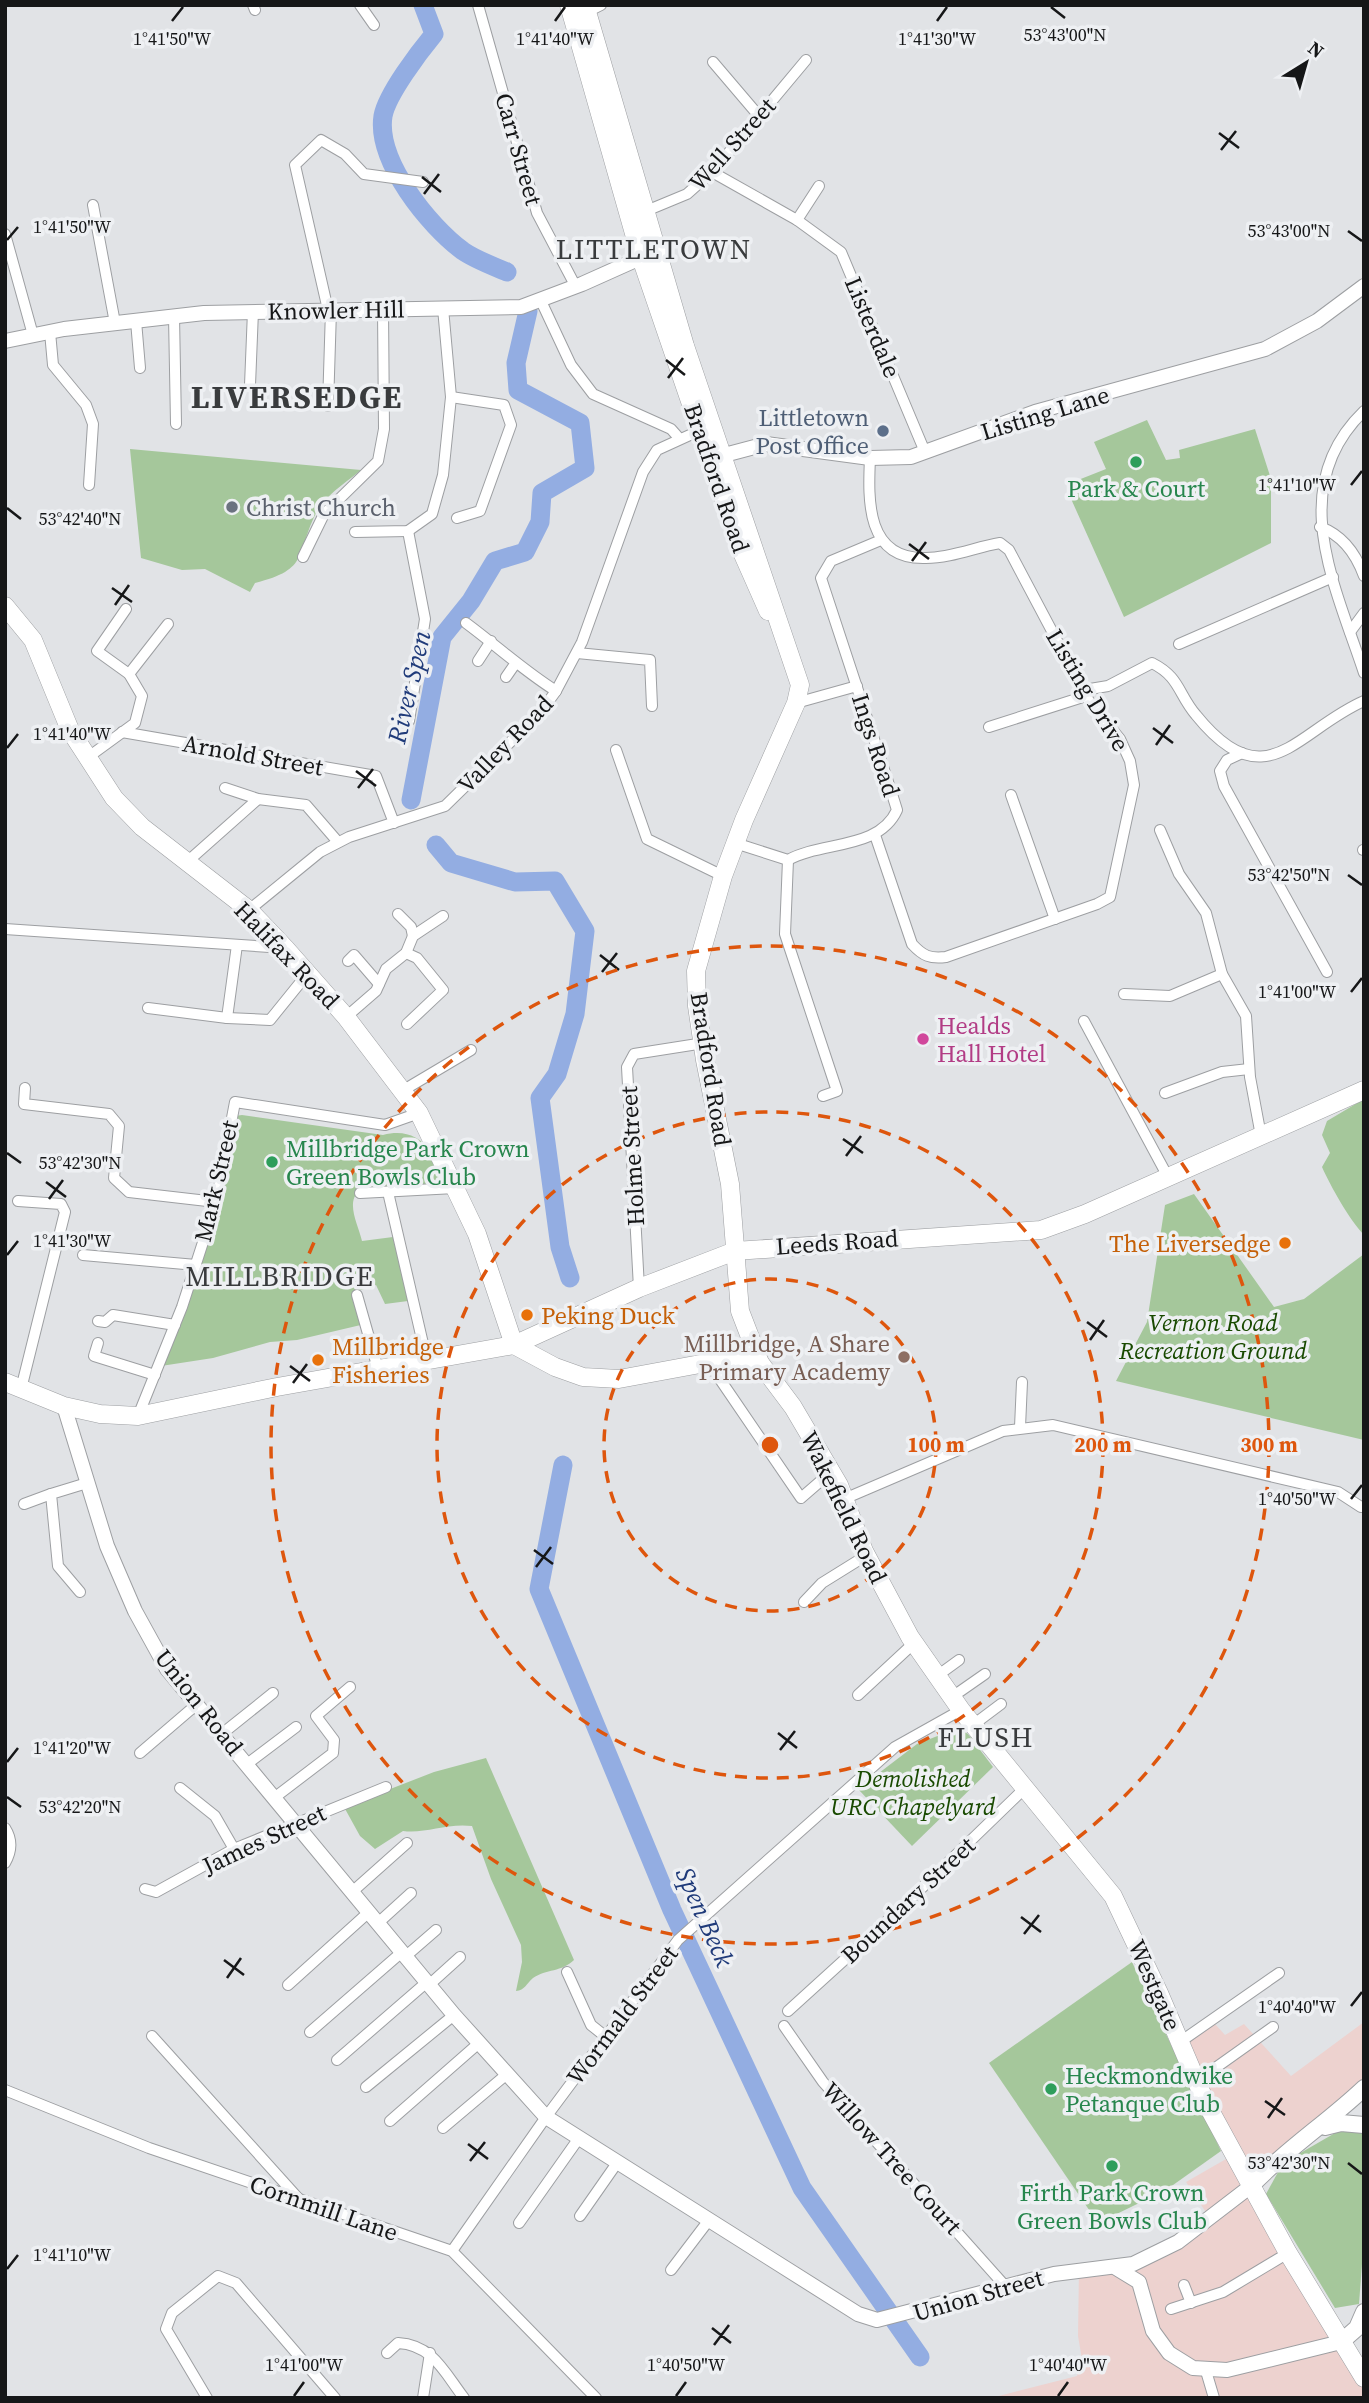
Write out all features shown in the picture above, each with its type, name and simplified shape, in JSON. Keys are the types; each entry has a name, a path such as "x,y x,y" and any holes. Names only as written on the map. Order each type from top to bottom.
{"main road":[{"name":"Bradford Road","path":"569,5 716,457 753,581 794,664 800,685 796,704 723,876 696,971 697,1006 730,1184 740,1311 760,1363"},
{"name":"Bradford Road","path":"591,8 646,211 649,254"},
{"name":"Halifax Road","path":"5,607 33,640 70,730 114,798 142,827 249,910 286,948 345,1017 419,1113 477,1234 514,1345"},
{"name":"Leeds Road","path":"13,1385 64,1406 100,1414 138,1416 514,1345 639,1288 735,1251 1041,1230 1085,1214 1358,1092"},
{"path":"514,1345 555,1367 583,1377 619,1379 711,1362 760,1363"},
{"name":"Wakefield Road","path":"760,1363 793,1407 831,1472 867,1555 914,1643 956,1704 1001,1757"},
{"name":"Westgate","path":"1001,1757 1113,1896 1197,2081 1251,2186 1288,2253 1364,2377"},
{"path":"1251,2186 1278,2158 1322,2127 1364,2088"},
{"path":"1322,2127 1342,2123 1364,2125"},
{"path":"1341,2342 1357,2328 1364,2312"}],"street":[{"path":"360,5 374,24"},
{"name":"Carr Street","path":"478,5 537,213 576,287"},
{"name":"Well Street","path":"646,211 687,194 712,172 806,60"},
{"path":"713,62 760,116"},
{"path":"328,406 330,310 295,165 321,140 345,154 364,174 423,182"},
{"name":"Listerdale","path":"712,172 797,220 841,252 925,452"},
{"path":"797,220 819,186"},
{"path":"93,205 116,323"},
{"path":"5,234 33,335"},
{"name":"Knowler Hill","path":"5,341 50,332 174,316 253,311 521,307 576,287 649,254"},
{"name":"Listing Lane","path":"716,457 766,444 870,458 911,457 1035,412 1265,349 1317,321 1364,286"},
{"path":"541,301 571,365 593,394 671,429 679,438"},
{"path":"355,532 408,531 432,514 443,475 451,397 443,308"},
{"path":"303,557 324,514 378,461 384,429 383,309"},
{"path":"250,385 253,311"},
{"path":"174,316 176,424"},
{"path":"136,320 140,368"},
{"path":"50,332 53,365 86,405 93,424 89,485"},
{"path":"451,397 504,405 511,425 480,512 457,518"},
{"path":"1364,411 1335,449 1322,480 1320,527 1364,673"},
{"name":"Valley Road","path":"249,910 320,852 338,842 445,806 498,757 556,691 577,653 643,472 657,450 706,428"},
{"path":"870,458 871,509 875,531 881,540"},
{"path":"1320,527 1331,531 1353,552 1364,576"},
{"path":"408,531 425,619 409,721"},
{"name":"Ings Road","path":"788,860 801,853 875,835 893,820 897,810 821,578 831,561 881,540"},
{"name":"Listing Drive","path":"875,835 912,944 920,954 933,959 946,957 1110,897 1134,785 1130,761 1119,739 1085,693 1009,550 1000,543 925,559 909,556 881,540"},
{"path":"1179,643 1333,577"},
{"path":"87,758 135,723 142,696 130,674 97,650 126,609"},
{"path":"1350,632 1364,613"},
{"path":"466,623 515,664 556,691"},
{"path":"130,674 168,624"},
{"path":"478,661 491,642"},
{"path":"577,653 650,660 650,706"},
{"path":"989,727 1108,686 1152,663 1173,676 1195,714 1217,736 1242,753 1259,758 1279,754 1301,743 1348,708 1364,701"},
{"path":"506,677 515,664"},
{"path":"796,704 857,686"},
{"name":"Arnold Street","path":"122,732 376,776 394,823"},
{"path":"617,750 647,839 723,876"},
{"path":"1242,753 1227,760 1220,771 1224,786 1327,972"},
{"path":"225,788 258,799 306,805 338,842"},
{"path":"1011,795 1055,919"},
{"path":"187,862 258,799"},
{"path":"1160,830 1179,874 1206,914 1222,974 1246,1016 1250,1069 1261,1136"},
{"path":"736,843 788,860 785,934 837,1091 823,1097"},
{"path":"398,914 411,927 413,936"},
{"path":"345,1017 379,984 386,970 406,953 413,936 443,916"},
{"path":"5,929 286,948"},
{"path":"226,1018 237,945"},
{"path":"406,953 417,958 447,990 407,1024"},
{"path":"348,961 354,956 379,984"},
{"path":"148,1008 226,1018 270,1020 308,973"},
{"path":"1125,994 1170,996 1222,974"},
{"path":"1084,1021 1168,1177"},
{"name":"Holme Street","path":"639,1288 627,1067 634,1054 704,1043"},
{"path":"402,1091 471,1050"},
{"path":"1165,1093 1222,1072 1250,1069"},
{"path":"25,1088 24,1104 110,1114 119,1126 114,1178 129,1192 216,1202"},
{"name":"Mark Street","path":"138,1416 175,1325 216,1202 235,1102 267,1110 385,1125 419,1113"},
{"path":"360,1193 455,1188"},
{"path":"388,1192 427,1361"},
{"path":"13,1385 65,1212 61,1204 18,1201"},
{"path":"83,1255 196,1265"},
{"path":"357,1295 378,1369"},
{"path":"98,1321 105,1322 113,1315 175,1325"},
{"path":"98,1343 94,1356 155,1375"},
{"path":"711,1362 715,1372 801,1498 831,1472"},
{"path":"1020,1427 1022,1382"},
{"name":"Union Road","path":"64,1406 107,1546 135,1611 166,1669 223,1733 454,2015 546,2117"},
{"path":"844,1499 1003,1432 1020,1427 1056,1426 1338,1492 1361,1507"},
{"path":"24,1504 87,1483"},
{"path":"51,1494 58,1566 80,1592"},
{"path":"804,1602 822,1583 867,1555"},
{"path":"858,1695 914,1643"},
{"path":"937,1676 959,1660"},
{"name":"Wormald Street","path":"452,2251 546,2117 678,1940 699,1918 895,1747 956,1704 985,1674"},
{"path":"274,1798 333,1753 334,1740 316,1716 350,1687"},
{"path":"223,1733 273,1693"},
{"path":"973,1725 1002,1704"},
{"path":"140,1753 196,1705"},
{"path":"247,1764 296,1727"},
{"path":"180,1787 215,1816 234,1849"},
{"name":"James Street","path":"145,1889 156,1892 234,1849 294,1822 386,1787"},
{"name":"Boundary Street","path":"788,2011 897,1912 1026,1787"},
{"path":"5,1828 10,1836 10,1854 5,1863"},
{"path":"352,1892 407,1843"},
{"path":"288,1985 373,1917 411,1893"},
{"path":"310,2032 436,1930"},
{"path":"338,2060 460,1957"},
{"path":"567,1972 591,2025 606,2037"},
{"path":"1180,2042 1279,1973"},
{"path":"366,2087 454,2015"},
{"name":"Willow Tree Court","path":"784,2026 823,2082 1006,2287"},
{"path":"1197,2081 1273,2027"},
{"path":"152,2036 300,2200"},
{"path":"390,2121 479,2043"},
{"path":"443,2128 507,2074"},
{"name":"Cornmill Lane","path":"5,2090 149,2148 452,2251 596,2398"},
{"name":"Union Street","path":"546,2117 858,2314 877,2320 1079,2269 1116,2268 1133,2264 1212,2220 1251,2186"},
{"path":"519,2224 579,2138"},
{"path":"580,2216 617,2163"},
{"path":"671,2270 709,2220"},
{"path":"1171,2309 1223,2292 1288,2253"},
{"path":"1142,2289 1145,2271 1155,2254"},
{"path":"1116,2268 1139,2282 1153,2331 1169,2353 1193,2368 1206,2371 1227,2370 1341,2342"},
{"path":"207,2398 166,2329 172,2313 218,2276 236,2283 335,2398"},
{"path":"1184,2285 1191,2303"},
{"path":"387,2353 398,2343 415,2344 430,2353 464,2398"},
{"path":"423,2398 430,2353"},
{"path":"1206,2371 1214,2398"}],"shaded area":[{"path":"1364,2022 1364,2088 1251,2183 1364,2365 1364,2398 991,2398 1077,2376 1082,2359 1078,2336 1079,2269 1116,2268 1211,2220 1186,2182 1240,2151 1197,2081 1186,2043 1215,2024 1225,2035 1244,2024 1291,2076"}],"green space":[{"path":"1147,420 1166,460 1180,458 1179,450 1255,429 1271,479 1271,543 1124,617 1072,501 1068,484 1106,469 1094,442"},
{"path":"130,449 361,470 321,505 310,526 299,558 293,565 273,578 255,583 250,592 205,569 182,570 141,558"},
{"path":"1364,1099 1364,1235 1341,1203 1322,1167 1330,1153 1322,1135 1327,1121"},
{"path":"235,1116 383,1135 407,1134 425,1145 451,1184 360,1190 353,1201 362,1241 393,1237 408,1301 385,1304 376,1285 358,1291 365,1324 297,1340 270,1342 213,1358 161,1366 184,1310"},
{"name":"Vernon Road Recreation Ground","path":"1194,1194 1274,1307 1304,1299 1364,1254 1364,1440 1116,1381 1147,1322 1165,1205"},
{"name":"Demolished URC Chapelyard","path":"958,1728 968,1734 993,1767 912,1846 858,1789 917,1744"},
{"path":"486,1758 574,1960 564,1967 538,1975 516,1991 522,1962 521,1945 491,1879 472,1826 403,1831 375,1849 360,1836 344,1807 434,1772"},
{"path":"1132,1962 1221,2151 1166,2190 1098,2223 989,2063"},
{"path":"1342,2129 1364,2132 1364,2238 1359,2304 1335,2308 1266,2194 1283,2163"}],"waterway":[{"name":"River Spen","path":"423,5 434,34 405,73 386,107 383,134 388,153 408,191 435,226 463,251 507,272"},
{"name":"River Spen","path":"411,800 442,637 471,601 495,561 525,552 540,522 542,493 585,468 580,423 518,390 516,363 528,311"},
{"name":"River Spen","path":"436,845 451,863 515,882 555,881 585,931 575,1014 557,1074 540,1098 560,1247 570,1278"},
{"name":"Spen Beck","path":"563,1465 539,1589 672,1910 802,2188 920,2357"}],"place":[{"name":"Littletown Post Office","path":"883,431"},
{"name":"Park & Court","path":"1136,462"},
{"name":"Christ Church","path":"232,507"},
{"name":"Healds Hall Hotel","path":"923,1039"},
{"name":"Millbridge Park Crown Green Bowls Club","path":"272,1162"},
{"name":"The Liversedge","path":"1285,1243"},
{"name":"Peking Duck","path":"527,1315"},
{"name":"Millbridge, A Share Primary Academy","path":"904,1357"},
{"name":"Millbridge Fisheries","path":"318,1360"},
{"name":"Heckmondwike Petanque Club","path":"1051,2089"},
{"name":"Firth Park Crown Green Bowls Club","path":"1112,2166"}],"district":[{"name":"LITTLETOWN","path":"654,249"},
{"name":"LIVERSEDGE","path":"297,397"},
{"name":"MILLBRIDGE","path":"280,1276"},
{"name":"FLUSH","path":"986,1737"}]}
